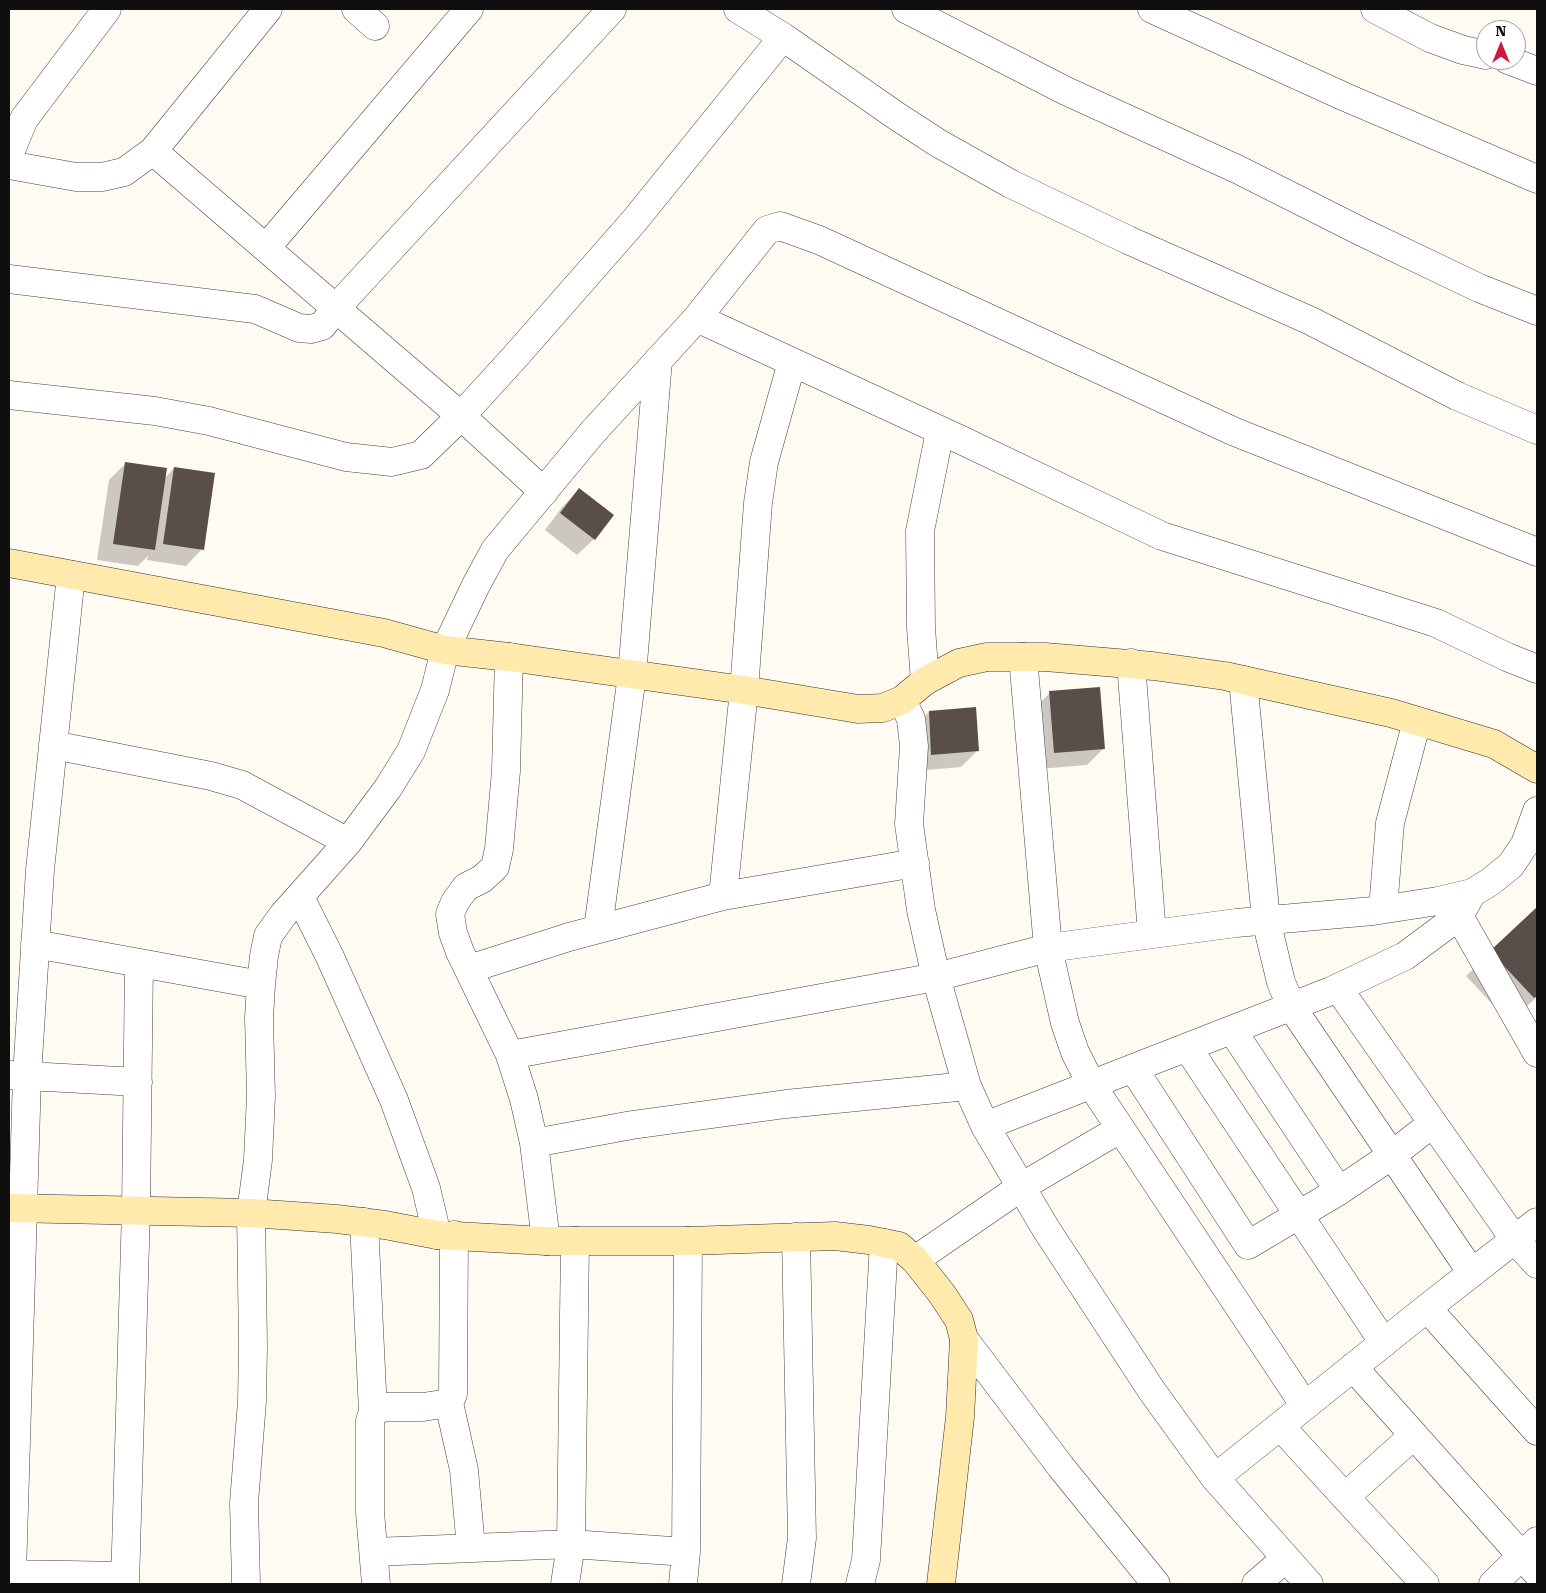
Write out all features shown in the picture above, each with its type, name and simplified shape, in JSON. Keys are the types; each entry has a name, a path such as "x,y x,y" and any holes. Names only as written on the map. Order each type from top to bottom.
{"street":[{"path":"9,155 24,119 107,9"},
{"path":"9,165 76,177 102,177 124,172 153,151 268,9"},
{"path":"266,248 469,9"},
{"path":"9,279 255,309 299,328 311,329 322,326 336,308 612,9"},
{"path":"738,9 783,37 895,115 1011,184 1128,240 1311,321 1457,396 1537,430"},
{"path":"906,9 1066,91 1239,170 1479,288 1537,312"},
{"path":"1152,9 1345,97 1537,179"},
{"path":"1375,9 1430,38 1476,53"},
{"path":"9,395 155,411 210,422 346,457 392,462 421,455 461,416 514,358 635,220 783,37"},
{"path":"153,151 461,416 544,492"},
{"path":"246,1584 244,1504 252,1401 253,1346 251,1213 258,1160 260,1114 260,985 268,936 283,915 348,842 388,788 411,751 435,690 444,650 495,550 592,433 697,318 767,230 780,226 819,240 1235,432 1537,552"},
{"path":"697,318 1162,536 1436,623 1537,669"},
{"path":"598,929 632,675 658,360"},
{"path":"723,896 744,690 758,503 763,470 792,362"},
{"path":"924,681 921,628 920,530 940,431"},
{"path":"9,563 384,633 444,650 510,657 744,690 858,709 883,708 902,700 924,681 959,663 987,656 1045,656 1131,663 1224,676 1391,713 1494,744 1537,769"},
{"path":"71,575 40,870 35,944 18,1076 10,1574 125,1580 136,1210 139,963"},
{"path":"1023,656 1048,948 1065,1023 1075,1052 1091,1084 1120,1129 1305,1406"},
{"path":"510,657 506,771 499,849 495,867 482,879 466,886 455,902 450,914 453,933 510,1055 524,1099 534,1143 546,1241"},
{"path":"1131,663 1152,934"},
{"path":"1243,680 1266,920 1281,982 1292,1006 1472,1273"},
{"path":"902,700 911,720 914,746 909,824 921,910 936,977 967,1086 985,1126 1046,1229 1152,1391 1215,1478 1309,1584"},
{"path":"1383,909 1390,823 1417,721"},
{"path":"53,745 212,776 242,785 348,842"},
{"path":"985,1126 1338,988 1405,956 1511,865 1524,844 1537,811"},
{"path":"469,969 598,929 723,896 915,863"},
{"path":"300,897 330,957 394,1100 426,1188 446,1235 454,1385 454,1394 449,1403 464,1470 471,1548"},
{"path":"510,1055 936,977 1048,948 1266,920 1383,909 1438,901 1466,904"},
{"path":"1466,904 1537,1053"},
{"path":"35,944 260,985"},
{"path":"1338,988 1515,1240 1537,1264"},
{"path":"1232,1030 1339,1191"},
{"path":"1187,1047 1384,1343"},
{"path":"1133,1068 1248,1245 1339,1191 1392,1155 1433,1123"},
{"path":"18,1076 138,1082"},
{"path":"534,1143 632,1125 776,1105 967,1086"},
{"path":"915,1260 1021,1187 1120,1129"},
{"path":"15,1208 251,1213 384,1224 446,1235 546,1241 688,1241 835,1236 899,1246 915,1260 942,1294 959,1320 964,1339 960,1417 941,1584"},
{"path":"364,1222 373,1412 370,1421 369,1438 370,1512 376,1584"},
{"path":"1215,1478 1537,1222"},
{"path":"796,1237 802,1538 796,1584"},
{"path":"565,1584 571,1544 575,1241"},
{"path":"683,1584 686,1552 688,1241"},
{"path":"860,1584 866,1560 884,1243"},
{"path":"1427,1308 1537,1431"},
{"path":"964,1339 1061,1468 1156,1584"},
{"path":"1354,1367 1414,1435 1532,1556 1493,1584"},
{"path":"373,1412 384,1407 423,1407 449,1403"},
{"path":"1280,1426 1425,1584"},
{"path":"1345,1497 1414,1435"},
{"path":"374,1552 571,1544 686,1552"},
{"path":"1256,1584 1286,1558"}],"building":[{"path":"125,462 167,468 155,550 113,544"},
{"path":"174,467 215,473 204,550 163,544"},
{"path":"579,488 614,515 595,540 560,513"},
{"path":"1100,687 1105,749 1054,753 1049,691"},
{"path":"976,707 979,751 931,755 929,711"},
{"path":"1537,907 1537,996 1534,998 1490,951"}]}
